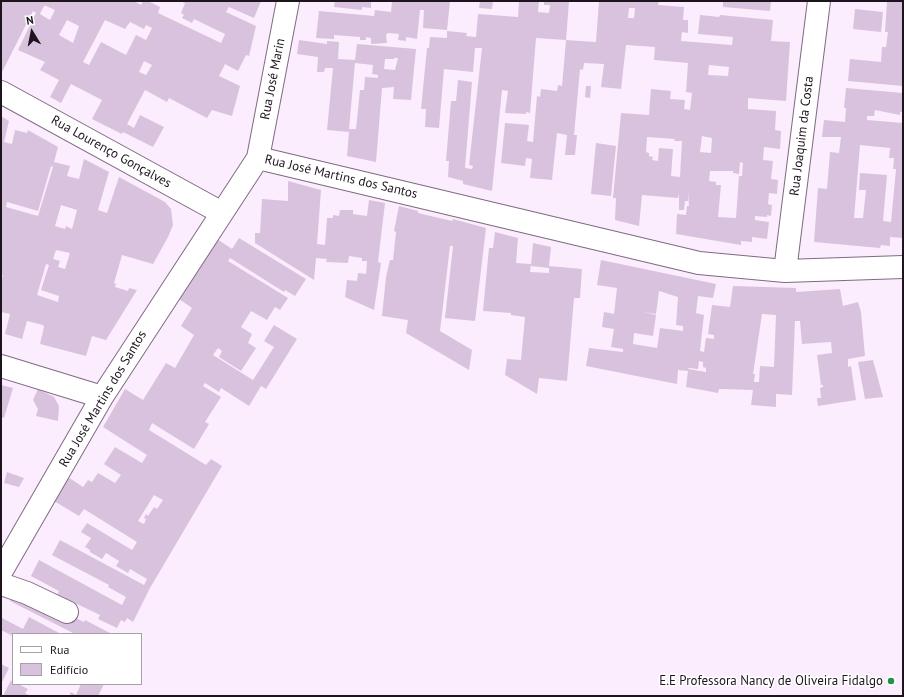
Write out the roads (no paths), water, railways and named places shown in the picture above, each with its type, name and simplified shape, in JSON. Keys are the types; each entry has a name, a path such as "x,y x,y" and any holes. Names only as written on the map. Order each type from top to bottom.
{"street":[{"name":"Rua José Marin","path":"258,158 288,1"},
{"name":"Rua Joaquim da Costa","path":"785,271 819,1"},
{"name":"Rua Lourenço Gonçalves","path":"1,92 222,213"},
{"name":"Rua José Martins dos Santos","path":"1,572 102,397 258,158 699,263 785,271 903,267"},
{"path":"1,366 102,397"},
{"path":"1,584 27,593 67,612"}],"place":[{"name":"E.E Professora Nancy de Oliveira Fidalgo","path":"891,681"}]}
